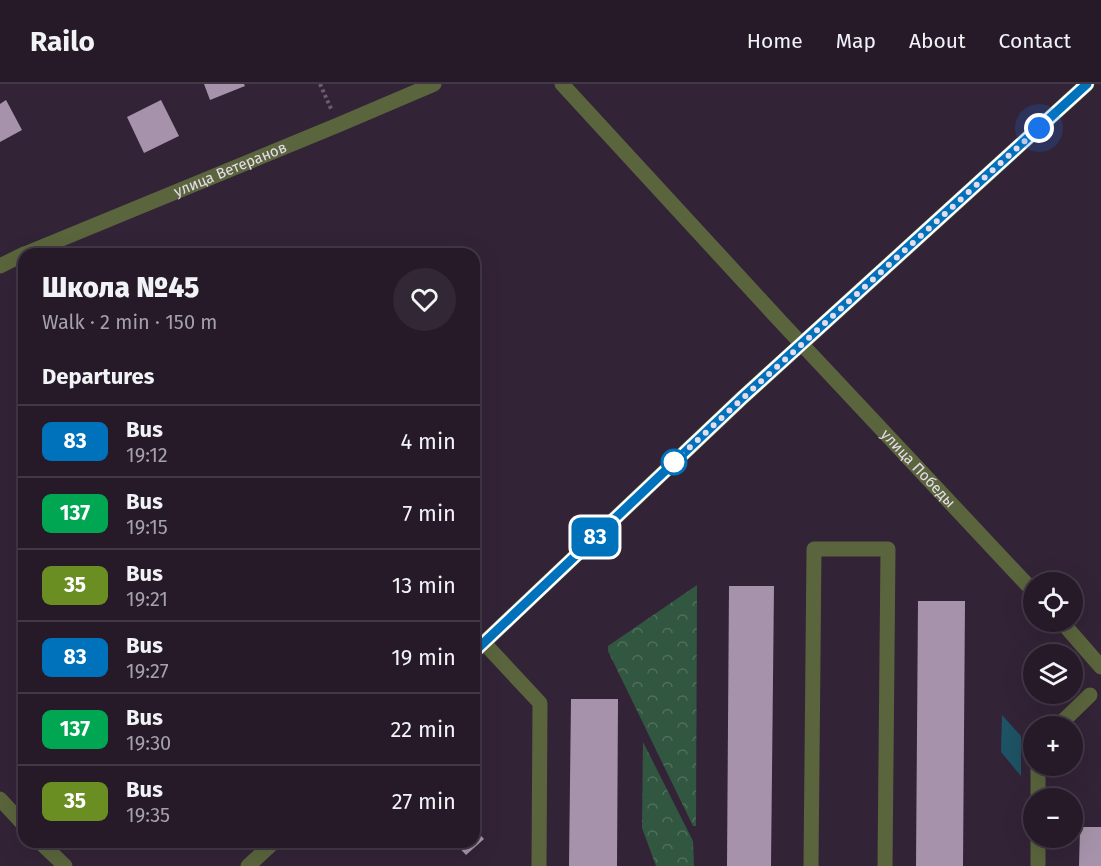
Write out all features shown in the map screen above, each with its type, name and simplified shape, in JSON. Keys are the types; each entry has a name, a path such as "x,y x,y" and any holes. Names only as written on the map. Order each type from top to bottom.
{"street":[{"name":"улица Ветеранов","path":"39,248 434,84"},
{"name":"улица Победы","path":"562,84 1023,580"},
{"path":"480,646 726,414 1087,84"},
{"name":"улица Ветеранов","path":"0,266 18,257"},
{"path":"811,866 814,549 888,549 885,866"},
{"path":"1071,632 1101,667"},
{"path":"480,648 540,703 539,866"},
{"path":"1068,716 1090,695"},
{"path":"0,799 18,818"},
{"path":"46,848 65,866"},
{"path":"248,866 268,848"},
{"path":"1038,848 1038,866"}],"path":[{"path":"320,84 338,125"}],"green space":[{"path":"697,585 696,826 693,826 608,651 608,646"},
{"path":"643,742 693,841 694,866 656,866 642,828"}],"water":[{"path":"1002,715 1021,736 1021,776 1001,752"}],"building":[{"path":"204,84 244,84 245,86 210,100"},
{"path":"6,100 22,130 0,142 0,104"},
{"path":"161,100 179,136 144,153 127,117"},
{"path":"729,586 774,586 771,866 727,866"},
{"path":"918,601 965,601 963,866 916,866"},
{"path":"571,699 618,699 617,866 569,866"},
{"path":"1083,827 1101,827 1101,866 1079,866 1079,848 1083,848"},
{"path":"460,848 474,848 466,855"}],"bus line":[{"name":"83","path":"480,646 742,398 1087,84"}],"route":[{"path":"674,462 1039,128"}]}
